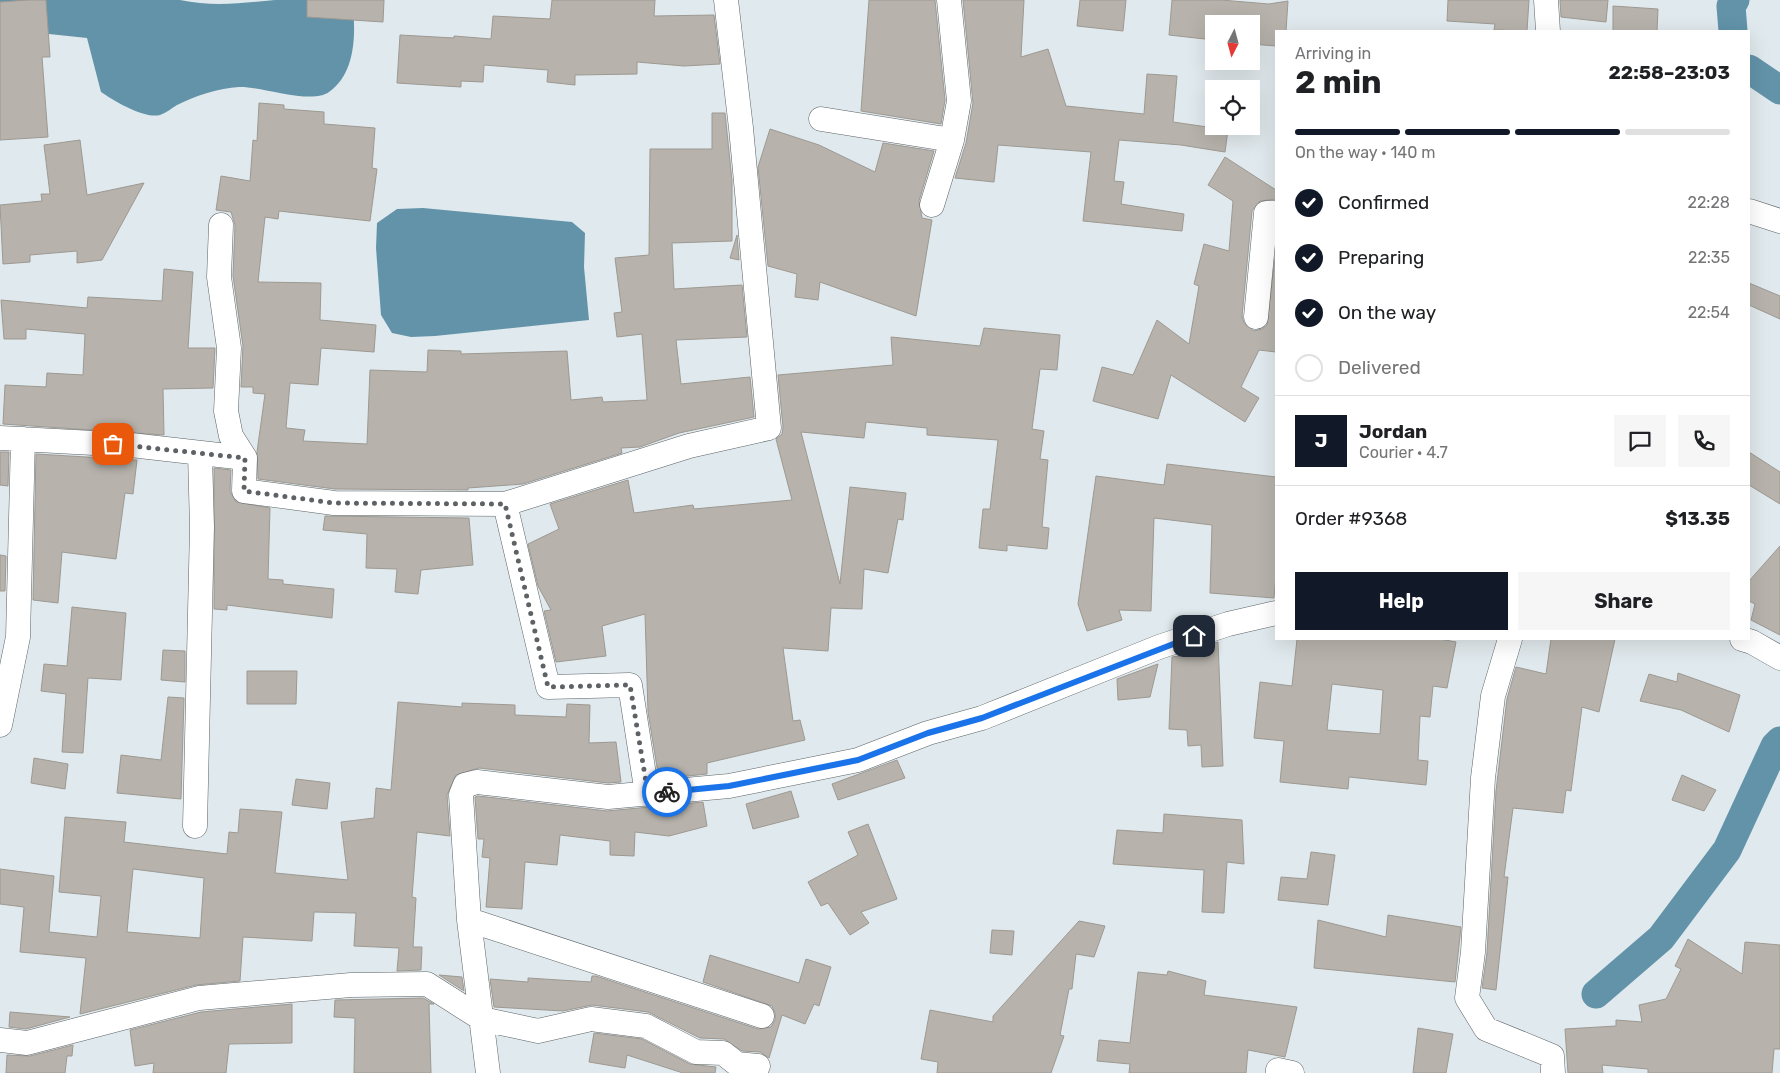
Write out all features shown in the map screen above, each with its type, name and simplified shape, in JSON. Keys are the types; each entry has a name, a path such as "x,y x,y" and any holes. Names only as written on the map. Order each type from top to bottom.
{"street":[{"path":"221,225 219,277 229,348 226,410 231,436 245,458 244,491 334,503 505,504 689,446 769,428 741,128 726,0"},
{"path":"932,205 952,140 959,101 949,0"},
{"path":"1546,0 1548,30"},
{"path":"821,119 952,140"},
{"path":"1750,211 1780,221"},
{"path":"1256,318 1266,213 1275,213"},
{"path":"0,438 130,445 245,458"},
{"path":"0,725 18,637 23,439"},
{"path":"195,826 202,527 200,454"},
{"path":"505,504 548,687 630,685 648,794"},
{"path":"488,1073 469,920 461,796 465,785 477,782 608,797 729,786 858,760 928,733 982,718 1159,647 1228,624 1275,613"},
{"path":"1510,640 1494,696 1483,778 1473,952 1467,998 1486,1029 1552,1056 1553,1073"},
{"path":"1747,640 1780,658"},
{"path":"469,920 762,1016"},
{"path":"0,1040 27,1042 198,998 351,985 427,984 482,1019 538,1031 591,1019 646,1026 696,1052 723,1053 737,1064 758,1066"},
{"path":"1278,1073 1278,1070 1292,1073"}],"water":[{"path":"0,0 180,0 216,4 275,0 352,0 354,37 350,62 345,73 338,84 329,92 311,97 249,87 231,88 199,96 177,105 160,115 153,116 129,108 101,92 87,38 11,30 0,27"},
{"path":"423,208 572,222 585,233 584,267 589,320 435,336 411,337 392,333 381,315 376,248 377,223 397,209"}],"building":[{"path":"46,0 50,57 42,57 48,137 0,140 0,2"},
{"path":"307,0 384,0 383,22 307,17"},
{"path":"552,0 655,0 654,16 714,15 720,64 684,66 637,62 637,74 575,75 575,85 547,82 548,70 484,65 483,82 461,81 461,87 397,83 400,35 491,39 493,16 550,19"},
{"path":"869,0 935,0 945,100 941,124 861,111"},
{"path":"963,0 1024,0 1021,57 1048,49 1066,106 1144,114 1147,74 1177,76 1173,122 1205,127 1205,135 1227,135 1225,152 1181,145 1119,140 1114,181 1124,182 1121,204 1184,214 1182,231 1083,221 1091,152 998,145 994,182 955,178 966,143 973,103"},
{"path":"1080,0 1126,0 1123,31 1077,26"},
{"path":"1172,0 1221,0 1269,4 1288,1 1286,30 1275,30 1275,46 1260,45 1260,15 1205,15 1205,39 1169,35"},
{"path":"1448,0 1529,0 1527,30 1494,30 1495,24 1447,21"},
{"path":"1560,0 1608,0 1606,22 1561,17"},
{"path":"1613,6 1658,9 1657,30 1613,30"},
{"path":"259,103 284,105 284,109 324,112 324,124 375,128 372,168 377,169 370,221 279,211 278,219 265,217 258,282 321,283 320,320 376,325 374,352 321,348 318,385 290,383 286,428 305,430 303,441 367,444 370,370 427,372 428,350 461,351 461,354 567,351 571,400 602,397 603,402 647,400 642,334 617,337 614,313 622,312 615,258 649,255 650,149 712,149 712,113 725,113 732,181 732,241 672,243 674,289 742,285 747,337 676,340 681,384 750,377 754,417 679,433 640,447 621,448 622,453 523,484 468,488 468,490 335,489 258,479 257,452 265,394 253,393 253,387 241,387 243,346 233,276 235,225 231,212 216,210 221,176 250,181 253,140 257,141"},
{"path":"770,129 819,145 875,172 883,143 934,151 919,201 922,218 932,220 916,316 820,282 818,300 795,297 797,274 768,266 758,167"},
{"path":"80,140 87,195 144,183 102,260 77,263 77,251 30,255 30,262 3,264 0,205 42,201 41,194 50,194 44,145"},
{"path":"1225,157 1275,189 1275,199 1260,201 1252,211 1242,316 1244,323 1254,331 1262,329 1267,325 1275,258 1275,352 1259,350 1241,387 1259,398 1245,422 1171,375 1158,419 1093,401 1102,367 1133,375 1157,320 1189,344 1199,286 1194,284 1204,244 1229,251 1233,201 1208,185"},
{"path":"737,235 739,260 730,258"},
{"path":"164,269 193,272 188,348 215,348 213,388 163,389 164,435 3,424 5,385 46,387 47,373 83,375 85,334 26,329 26,339 4,339 1,300 87,308 88,297 162,301"},
{"path":"1750,283 1780,296 1780,319 1750,305"},
{"path":"984,328 1060,335 1057,370 1040,369 1032,429 1044,431 1040,459 1048,460 1042,527 1049,528 1047,549 1007,545 1007,551 979,548 983,509 990,509 998,440 927,435 927,428 866,422 864,438 801,432 840,584 850,487 906,493 903,520 898,519 888,573 864,569 862,609 831,608 828,651 783,648 793,721 800,720 805,740 707,763 707,774 659,779 648,712 645,614 602,626 606,656 556,662 544,611 551,610 538,586 528,544 559,529 550,504 628,480 634,513 693,505 694,509 792,500 776,439 782,434 783,427 778,375 893,365 891,337 980,346"},
{"path":"0,452 9,452 8,486 0,485"},
{"path":"1750,453 1780,472 1780,504 1750,486"},
{"path":"36,454 137,460 133,494 125,493 116,559 62,552 58,603 33,600"},
{"path":"1167,464 1275,477 1274,598 1210,593 1212,525 1154,518 1151,611 1119,610 1122,620 1087,631 1078,604 1096,476 1164,485"},
{"path":"214,468 231,470 230,491 236,502 270,508 268,579 283,580 283,584 334,589 332,618 227,605 227,610 214,609"},
{"path":"325,516 469,518 473,565 421,570 418,594 395,592 397,569 366,568 367,534 323,530"},
{"path":"1780,546 1780,635 1751,620 1755,604 1750,602 1750,580"},
{"path":"0,555 6,556 5,591 0,591"},
{"path":"72,607 126,613 121,680 88,678 83,753 62,752 66,694 41,691 44,664 67,666"},
{"path":"1297,640 1445,640 1456,642 1447,688 1433,686 1430,717 1420,716 1418,760 1428,761 1426,785 1349,777 1348,789 1280,782 1284,741 1254,738 1260,682 1292,686","holes":["1332,684 1383,690 1380,734 1327,730"]},
{"path":"1551,640 1615,640 1599,712 1582,707 1571,791 1566,790 1563,813 1513,808 1504,877 1508,877 1496,990 1482,988 1487,953 1496,791 1507,699 1516,667 1546,674"},
{"path":"1218,642 1223,766 1202,767 1201,745 1188,746 1187,730 1169,729 1172,657 1187,655 1187,652"},
{"path":"163,650 185,651 185,682 161,680"},
{"path":"1158,664 1150,697 1118,700 1117,679"},
{"path":"247,671 297,671 296,704 247,704"},
{"path":"1678,673 1740,695 1729,732 1681,710 1640,701 1649,674 1677,682"},
{"path":"168,697 184,698 181,799 117,793 121,755 161,760"},
{"path":"398,702 462,707 462,703 515,705 515,715 566,717 567,704 590,705 589,743 616,742 621,782 608,783 479,768 456,775 447,795 450,836 417,832 412,897 416,898 413,947 422,947 421,970 397,971 399,948 354,946 356,913 314,912 312,941 243,937 240,981 196,985 80,1014 86,958 20,952 24,907 0,904 0,869 54,876 49,932 97,937 101,896 59,892 65,817 126,822 124,842 227,854 229,832 238,833 240,809 282,812 275,873 348,880 341,822 374,818 376,788 391,790","holes":["133,869 204,878 200,938 127,932"]},
{"path":"34,758 68,764 65,789 31,783"},
{"path":"897,760 905,778 838,800 832,784"},
{"path":"1682,775 1716,790 1704,811 1672,800"},
{"path":"296,779 330,783 327,809 292,805"},
{"path":"791,791 799,817 753,829 746,804"},
{"path":"475,797 607,811 703,802 707,826 669,836 635,832 634,856 610,855 610,841 560,835 557,865 525,862 522,909 486,907 490,858 482,857 484,839 478,839"},
{"path":"1164,814 1242,820 1244,864 1227,862 1224,913 1202,912 1204,870 1113,864 1117,830 1163,833"},
{"path":"868,824 897,899 861,912 869,923 850,935 828,903 821,906 808,882 858,855 848,832"},
{"path":"1311,852 1335,855 1328,905 1278,900 1281,877 1307,879"},
{"path":"1388,915 1461,927 1455,982 1314,968 1318,920 1386,937"},
{"path":"1079,921 1105,926 1094,957 1076,954 1072,989 1069,989 1060,1035 1064,1036 1051,1073 937,1073 938,1062 921,1059 930,1010 993,1022 993,1016"},
{"path":"992,930 1014,931 1012,955 990,953"},
{"path":"1688,939 1742,974 1745,942 1780,945 1780,1049 1774,1049 1772,1073 1648,1073 1648,1069 1602,1065 1603,1073 1568,1073 1565,1029 1616,1026 1616,1020 1642,1022 1639,1005 1666,999 1681,969 1675,966"},
{"path":"710,955 799,983 806,959 831,967 819,1006 814,1004 805,1024 782,1015 769,1058 760,1052 742,1051 724,1039 700,1038 648,1012 592,1005 563,1011 494,1007 490,979 528,982 528,978 591,982 592,976 596,976 758,1029 771,1027 775,1020 772,1006 703,982"},
{"path":"1168,971 1206,981 1204,995 1297,1007 1285,1057 1248,1050 1246,1073 1129,1073 1130,1064 1097,1061 1099,1040 1130,1043 1138,972 1167,975"},
{"path":"439,975 462,977 464,991"},
{"path":"423,998 434,1004 429,1004 431,1073 354,1073 355,1018 334,1017 335,1000"},
{"path":"292,1004 292,1043 229,1044 226,1073 153,1073 154,1063 135,1066 130,1030 201,1012"},
{"path":"10,1012 70,1017 26,1029 9,1027"},
{"path":"1418,1028 1453,1034 1446,1073 1413,1073"},
{"path":"594,1033 642,1039 690,1064 716,1067 715,1073 683,1073 627,1055 625,1068 589,1062"},
{"path":"73,1045 72,1056 67,1056 65,1073 6,1073 7,1055 30,1056"}],"waterway":[{"path":"1733,30 1731,6 1735,0"},
{"path":"1750,70 1780,90"},
{"path":"1596,994 1661,938 1727,850 1775,746 1780,741"}],"way so far":[{"path":"113,444 245,458 244,491 334,503 505,504 548,687 630,685 648,794 667,792"}],"route":[{"path":"667,792 729,786 858,760 928,733 982,718 1159,647 1194,636"}]}
